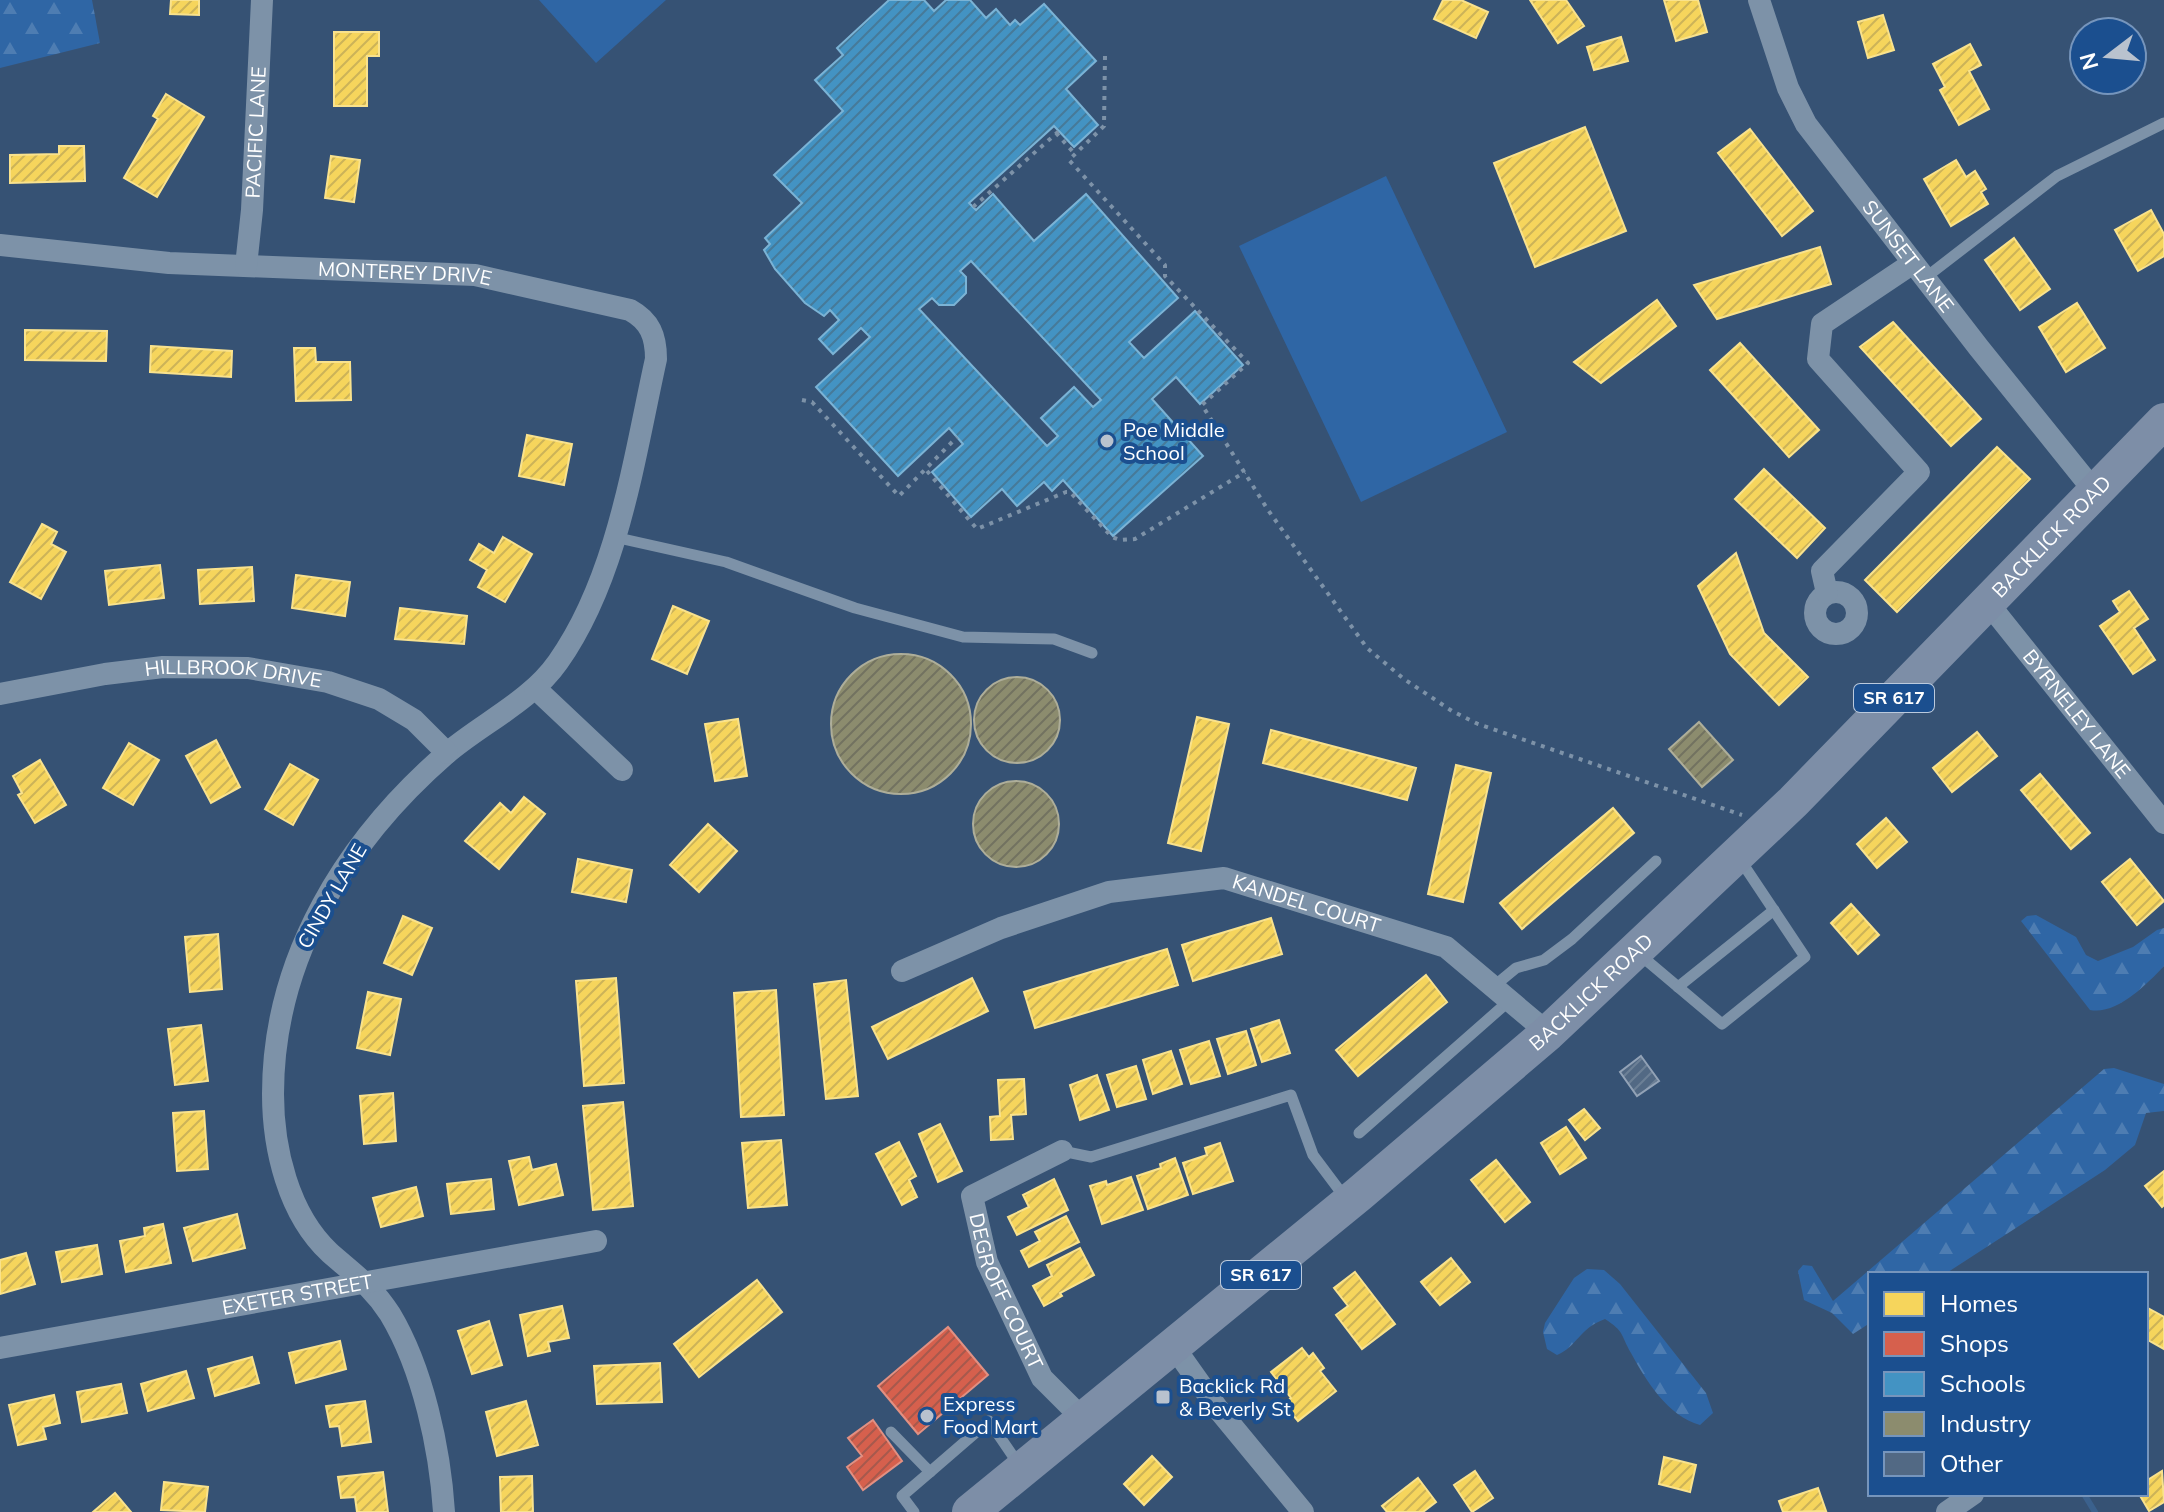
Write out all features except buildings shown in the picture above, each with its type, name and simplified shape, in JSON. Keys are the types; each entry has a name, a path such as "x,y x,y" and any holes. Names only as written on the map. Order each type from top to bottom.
{"main road":[{"name":"BACKLICK ROAD","path":"970,1512 1348,1203 1548,1033 1764,828 2164,421"}],"street":[{"name":"PACIFIC LANE","path":"246,266 252,210 262,0"},
{"name":"SUNSET LANE","path":"1759,0 1788,88 1806,124 2095,492"},
{"name":"MONTEREY DRIVE","path":"0,245 113,258 475,275 630,310 641,316 650,327 656,344 656,359 630,474"},
{"path":"1827,593 1822,571 1919,472 1818,359 1822,324 1919,270"},
{"name":"CINDY LANE","path":"444,1512 437,1449 416,1374 398,1330 367,1283 314,1236 299,1211 283,1170 273,1095 275,1056 287,989 308,929 362,841 403,793 447,753 535,688 556,665 590,605 614,537 630,474"},
{"name":"BYRNELEY LANE","path":"1988,603 2164,823"},
{"name":"HILLBROOK DRIVE","path":"0,694 105,674 163,667 248,668 328,682 379,699 414,720 447,753"},
{"path":"535,688 622,770"},
{"name":"KANDEL COURT","path":"902,971 1001,928 1109,892 1224,878 1446,947 1548,1033"},
{"name":"DEGROFF COURT","path":"1062,1151 972,1196 987,1262 1042,1378 1083,1419"},
{"name":"EXETER STREET","path":"0,1348 596,1241"},
{"path":"1174,1347 1218,1409 1303,1512"},
{"path":"1947,1512 1970,1496"}],"lane":[{"path":"1919,270 2057,176 2164,123"},
{"path":"614,537 726,562 855,608 963,637 1054,639 1092,653"},
{"path":"1635,951 1722,1024 1805,957 1737,854"},
{"path":"1359,1133 1501,994 1516,968 1544,960 1572,939 1656,861"},
{"path":"1678,987 1774,910"},
{"path":"1062,1151 1091,1157 1291,1095 1313,1155 1348,1203"},
{"path":"914,1512 902,1496 989,1421 1022,1469"},
{"path":"891,1432 930,1472"}],"path":[{"path":"1105,56 1104,126 1069,160 1165,265 1165,276 1248,363 1202,405 1268,510 1367,648 1404,679 1452,711 1478,724 1748,817 1764,828"},
{"path":"973,207 1057,132 1075,154"},
{"path":"802,400 812,402 899,496 927,471 957,437"},
{"path":"927,471 977,529 1070,492 1112,537 1120,540 1135,539 1245,472"}],"green space":[{"path":"0,0 92,0 100,43 0,68"},
{"path":"539,0 666,0 596,63"},
{"path":"1386,176 1507,432 1361,502 1239,246"},
{"path":"2036,915 2076,937 2086,955 2098,961 2133,947 2164,928 2164,966 2140,990 2121,1003 2110,1008 2090,1010 2021,921 2027,916"},
{"path":"2114,1068 2164,1084 2164,1111 2146,1113 2135,1145 2105,1170 1948,1272 1868,1272 1868,1324 1853,1334 1832,1313 1804,1300 1798,1271 1803,1265 1812,1266 1833,1301 2104,1069"},
{"path":"1587,1269 1604,1270 1620,1284 1706,1393 1713,1413 1700,1425 1678,1414 1659,1396 1619,1330 1605,1319 1557,1355 1547,1349 1543,1332 1545,1323 1574,1278"}],"waterway":[{"path":"2085,1496 2095,1512"}],"place":[{"name":"Poe Middle School","path":"1107,441"},
{"name":"Backlick Rd & Beverly St","path":"1163,1397"},
{"name":"Express Food Mart","path":"927,1416"}]}
